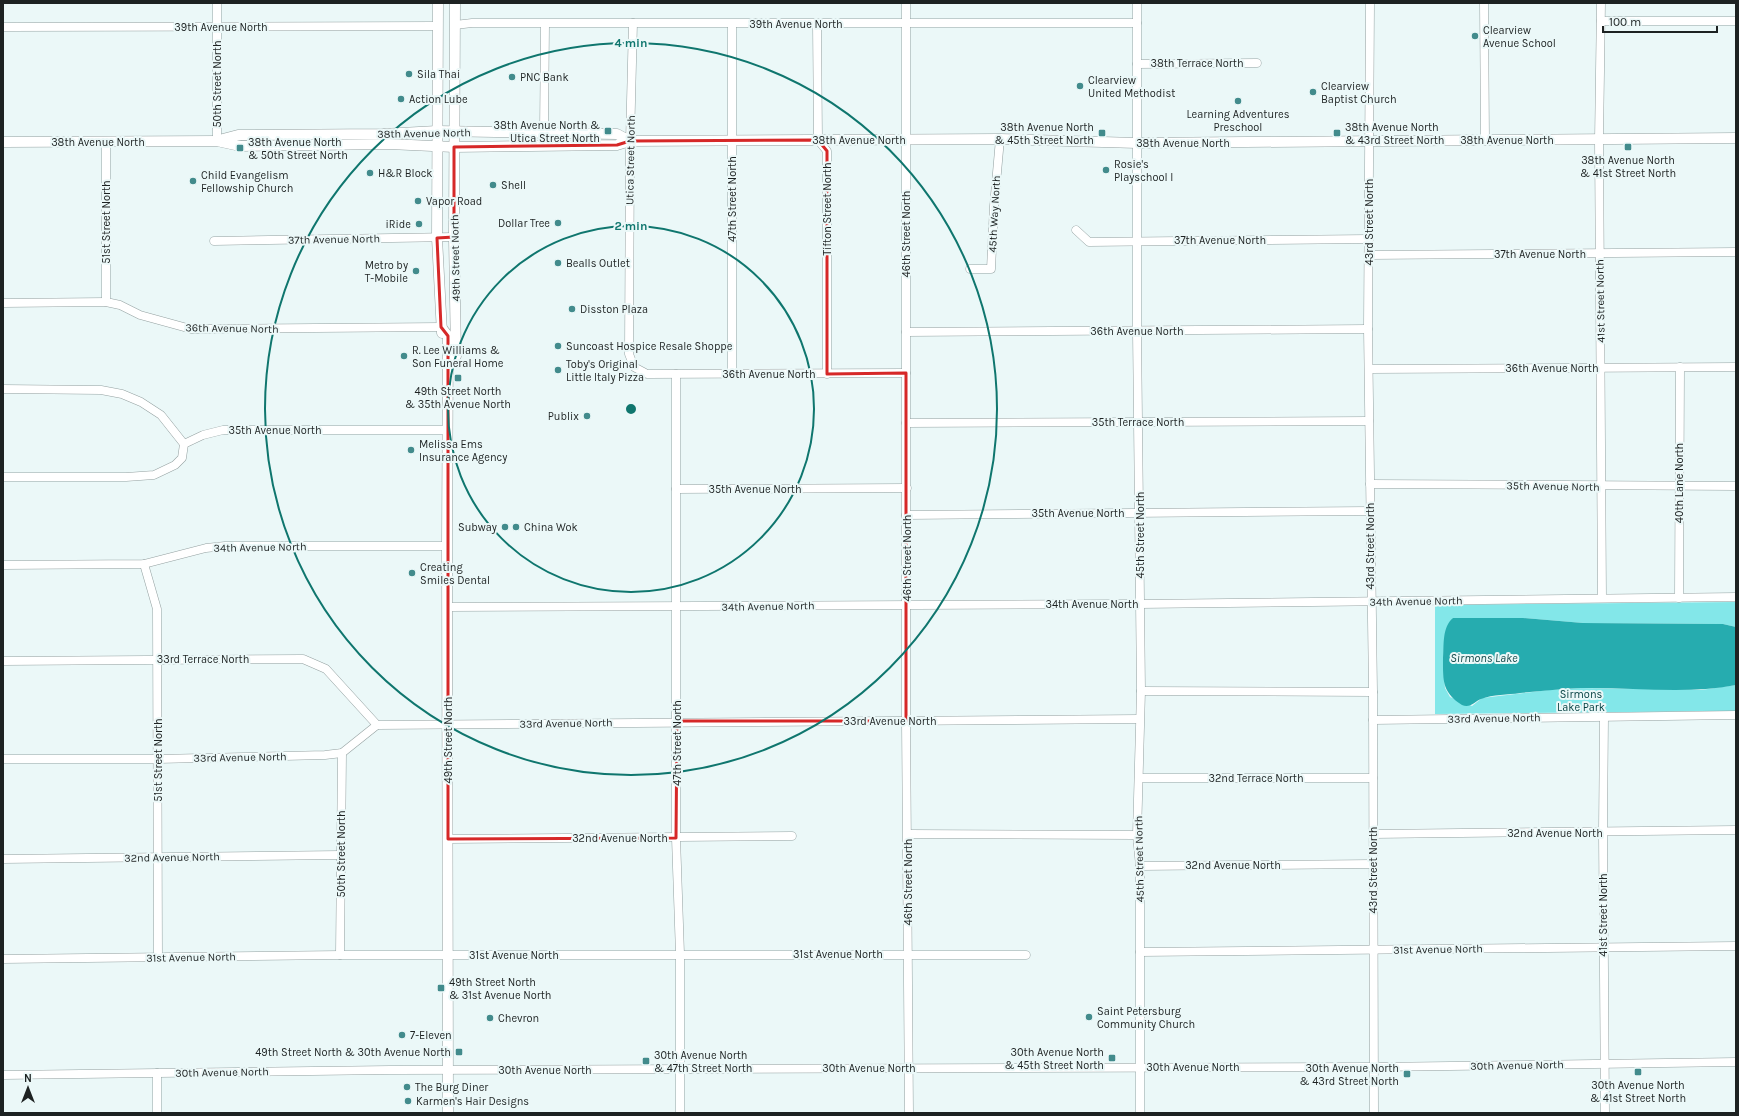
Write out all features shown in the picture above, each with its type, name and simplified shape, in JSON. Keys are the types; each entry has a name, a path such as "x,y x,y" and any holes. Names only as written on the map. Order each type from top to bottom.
{"main road":[{"path":"437,131 438,3"},
{"path":"454,132 455,3"},
{"name":"38th Avenue North","path":"217,141 238,135 383,134 437,131 617,134 630,141"},
{"name":"49th Street North","path":"437,131 438,238 442,356 448,366 448,1113"},
{"name":"49th Street North","path":"448,366 456,356 454,132"},
{"name":"38th Avenue North","path":"3,142 217,141 240,146 389,144 454,147 617,145 630,141 732,140 1000,139 1137,143 1736,138"},
{"path":"441,327 448,323 456,311"}],"street":[{"name":"50th Street North","path":"217,141 218,3"},
{"name":"46th Street North","path":"906,3 906,721 909,1113"},
{"name":"45th Street North","path":"1137,3 1137,331 1141,691 1139,719 1137,834 1140,866 1140,1113"},
{"name":"43rd Street North","path":"1370,3 1368,329 1370,602 1373,692 1374,1113"},
{"path":"1484,3 1485,141"},
{"name":"41st Street North","path":"1601,3 1599,140 1602,598"},
{"path":"1600,22 1736,21"},
{"name":"39th Avenue North","path":"455,25 472,23 1137,23"},
{"name":"Tifton Street North","path":"817,23 818,140 827,151 827,374"},
{"path":"544,133 545,24"},
{"name":"Utica Street North","path":"633,24 630,141 629,354 634,367"},
{"name":"47th Street North","path":"732,24 732,374"},
{"name":"39th Avenue North","path":"3,27 217,28 438,26"},
{"name":"38th Terrace North","path":"1137,64 1257,63"},
{"name":"45th Way North","path":"970,269 991,269 994,206 1000,139"},
{"name":"51st Street North","path":"106,142 106,302"},
{"name":"37th Avenue North","path":"1076,230 1089,242 1368,239"},
{"name":"37th Avenue North","path":"214,241 454,237"},
{"name":"37th Avenue North","path":"1369,255 1736,252"},
{"name":"36th Avenue North","path":"3,303 106,302 120,305 140,315 191,329 441,327"},
{"name":"36th Avenue North","path":"906,332 1368,329"},
{"name":"36th Avenue North","path":"634,367 646,374 906,373"},
{"name":"40th Lane North","path":"1679,598 1680,367"},
{"name":"36th Avenue North","path":"1369,369 1736,367"},
{"name":"47th Street North","path":"676,374 676,838 680,954 680,1113"},
{"path":"3,389 101,390 122,394 141,402 161,415 184,444 182,458 175,465 154,474 126,477 3,477"},
{"name":"35th Terrace North","path":"906,423 1369,421"},
{"name":"35th Avenue North","path":"184,444 203,435 223,430 447,430"},
{"name":"35th Avenue North","path":"1370,484 1736,486"},
{"name":"35th Avenue North","path":"676,490 907,488"},
{"name":"35th Avenue North","path":"906,515 1370,511"},
{"name":"34th Avenue North","path":"3,565 144,564 206,548 225,546 447,546"},
{"name":"51st Street North","path":"144,564 157,609 159,858 158,958"},
{"name":"34th Avenue North","path":"447,607 1140,604 1736,597"},
{"name":"33rd Terrace North","path":"3,661 303,659 326,669 376,725"},
{"path":"1141,691 1373,692"},
{"name":"33rd Avenue North","path":"1373,720 1736,715"},
{"name":"41st Street North","path":"1604,717 1603,947 1605,1113"},
{"name":"33rd Avenue North","path":"376,725 677,721 1139,719"},
{"path":"342,753 376,725"},
{"name":"50th Street North","path":"340,955 342,753"},
{"name":"33rd Avenue North","path":"3,759 158,758 325,755 342,753"},
{"name":"32nd Terrace North","path":"1139,778 1373,778"},
{"name":"32nd Avenue North","path":"1373,834 1736,830"},
{"path":"908,834 1137,834"},
{"name":"32nd Avenue North","path":"448,839 792,836"},
{"name":"32nd Avenue North","path":"3,858 159,858 340,855"},
{"name":"32nd Avenue North","path":"1140,866 1373,864"},
{"name":"31st Avenue North","path":"1140,952 1736,946"},
{"name":"31st Avenue North","path":"3,959 340,955 1026,955"},
{"name":"30th Avenue North","path":"3,1075 680,1068 1140,1066 1374,1067 1736,1062"},
{"path":"157,1073 157,1113"}],"highlighted area":[{"path":"818,140 827,151 827,374 906,373 906,721 677,721 676,838 448,839 448,336 441,327 437,238 454,237 454,147 617,145 630,141"}],"green space":[{"name":"Sirmons Lake Park","path":"1736,602 1736,627 1723,624 1583,623 1523,618 1453,618 1444,646 1443,667 1445,688 1450,697 1472,706 1482,698 1549,690 1581,688 1701,690 1736,685 1736,711 1435,714 1435,605"}],"water":[{"name":"Sirmons Lake","path":"1453,618 1523,618 1583,623 1723,624 1736,627 1736,685 1698,690 1600,688 1558,689 1490,696 1465,706 1455,700 1447,690 1443,673 1444,636 1449,622"}],"place":[{"name":"Clearview Avenue School","path":"1475,36"},
{"name":"Sila Thai","path":"409,74"},
{"name":"PNC Bank","path":"512,77"},
{"name":"Clearview United Methodist","path":"1080,86"},
{"name":"Clearview Baptist Church","path":"1313,92"},
{"name":"Action Lube","path":"401,99"},
{"name":"Learning Adventures Preschool","path":"1238,101"},
{"name":"38th Avenue North & Utica Street North","path":"608,131"},
{"name":"38th Avenue North & 45th Street North","path":"1102,133"},
{"name":"38th Avenue North & 43rd Street North","path":"1337,133"},
{"name":"38th Avenue North & 41st Street North","path":"1628,147"},
{"name":"38th Avenue North & 50th Street North","path":"240,148"},
{"name":"Rosie's Playschool I","path":"1106,170"},
{"name":"H&R Block","path":"370,173"},
{"name":"Child Evangelism Fellowship Church","path":"193,181"},
{"name":"Shell","path":"493,185"},
{"name":"Vapor Road","path":"418,201"},
{"name":"Dollar Tree","path":"558,223"},
{"name":"iRide","path":"419,224"},
{"name":"Bealls Outlet","path":"558,263"},
{"name":"Metro by T-Mobile","path":"416,271"},
{"name":"Disston Plaza","path":"572,309"},
{"name":"Suncoast Hospice Resale Shoppe","path":"558,346"},
{"name":"R. Lee Williams & Son Funeral Home","path":"404,356"},
{"name":"Toby's Original Little Italy Pizza","path":"558,370"},
{"name":"49th Street North & 35th Avenue North","path":"458,378"},
{"name":"Publix","path":"587,416"},
{"name":"Melissa Ems Insurance Agency","path":"411,450"},
{"name":"Subway","path":"505,527"},
{"name":"China Wok","path":"516,527"},
{"name":"Creating Smiles Dental","path":"412,573"},
{"name":"49th Street North & 31st Avenue North","path":"441,988"},
{"name":"Saint Petersburg Community Church","path":"1089,1017"},
{"name":"Chevron","path":"490,1018"},
{"name":"7-Eleven","path":"402,1035"},
{"name":"49th Street North & 30th Avenue North","path":"459,1052"},
{"name":"30th Avenue North & 45th Street North","path":"1112,1058"},
{"name":"30th Avenue North & 47th Street North","path":"646,1061"},
{"name":"30th Avenue North & 41st Street North","path":"1638,1072"},
{"name":"30th Avenue North & 43rd Street North","path":"1407,1074"},
{"name":"The Burg Diner","path":"407,1087"},
{"name":"Karmen's Hair Designs","path":"408,1101"}]}
